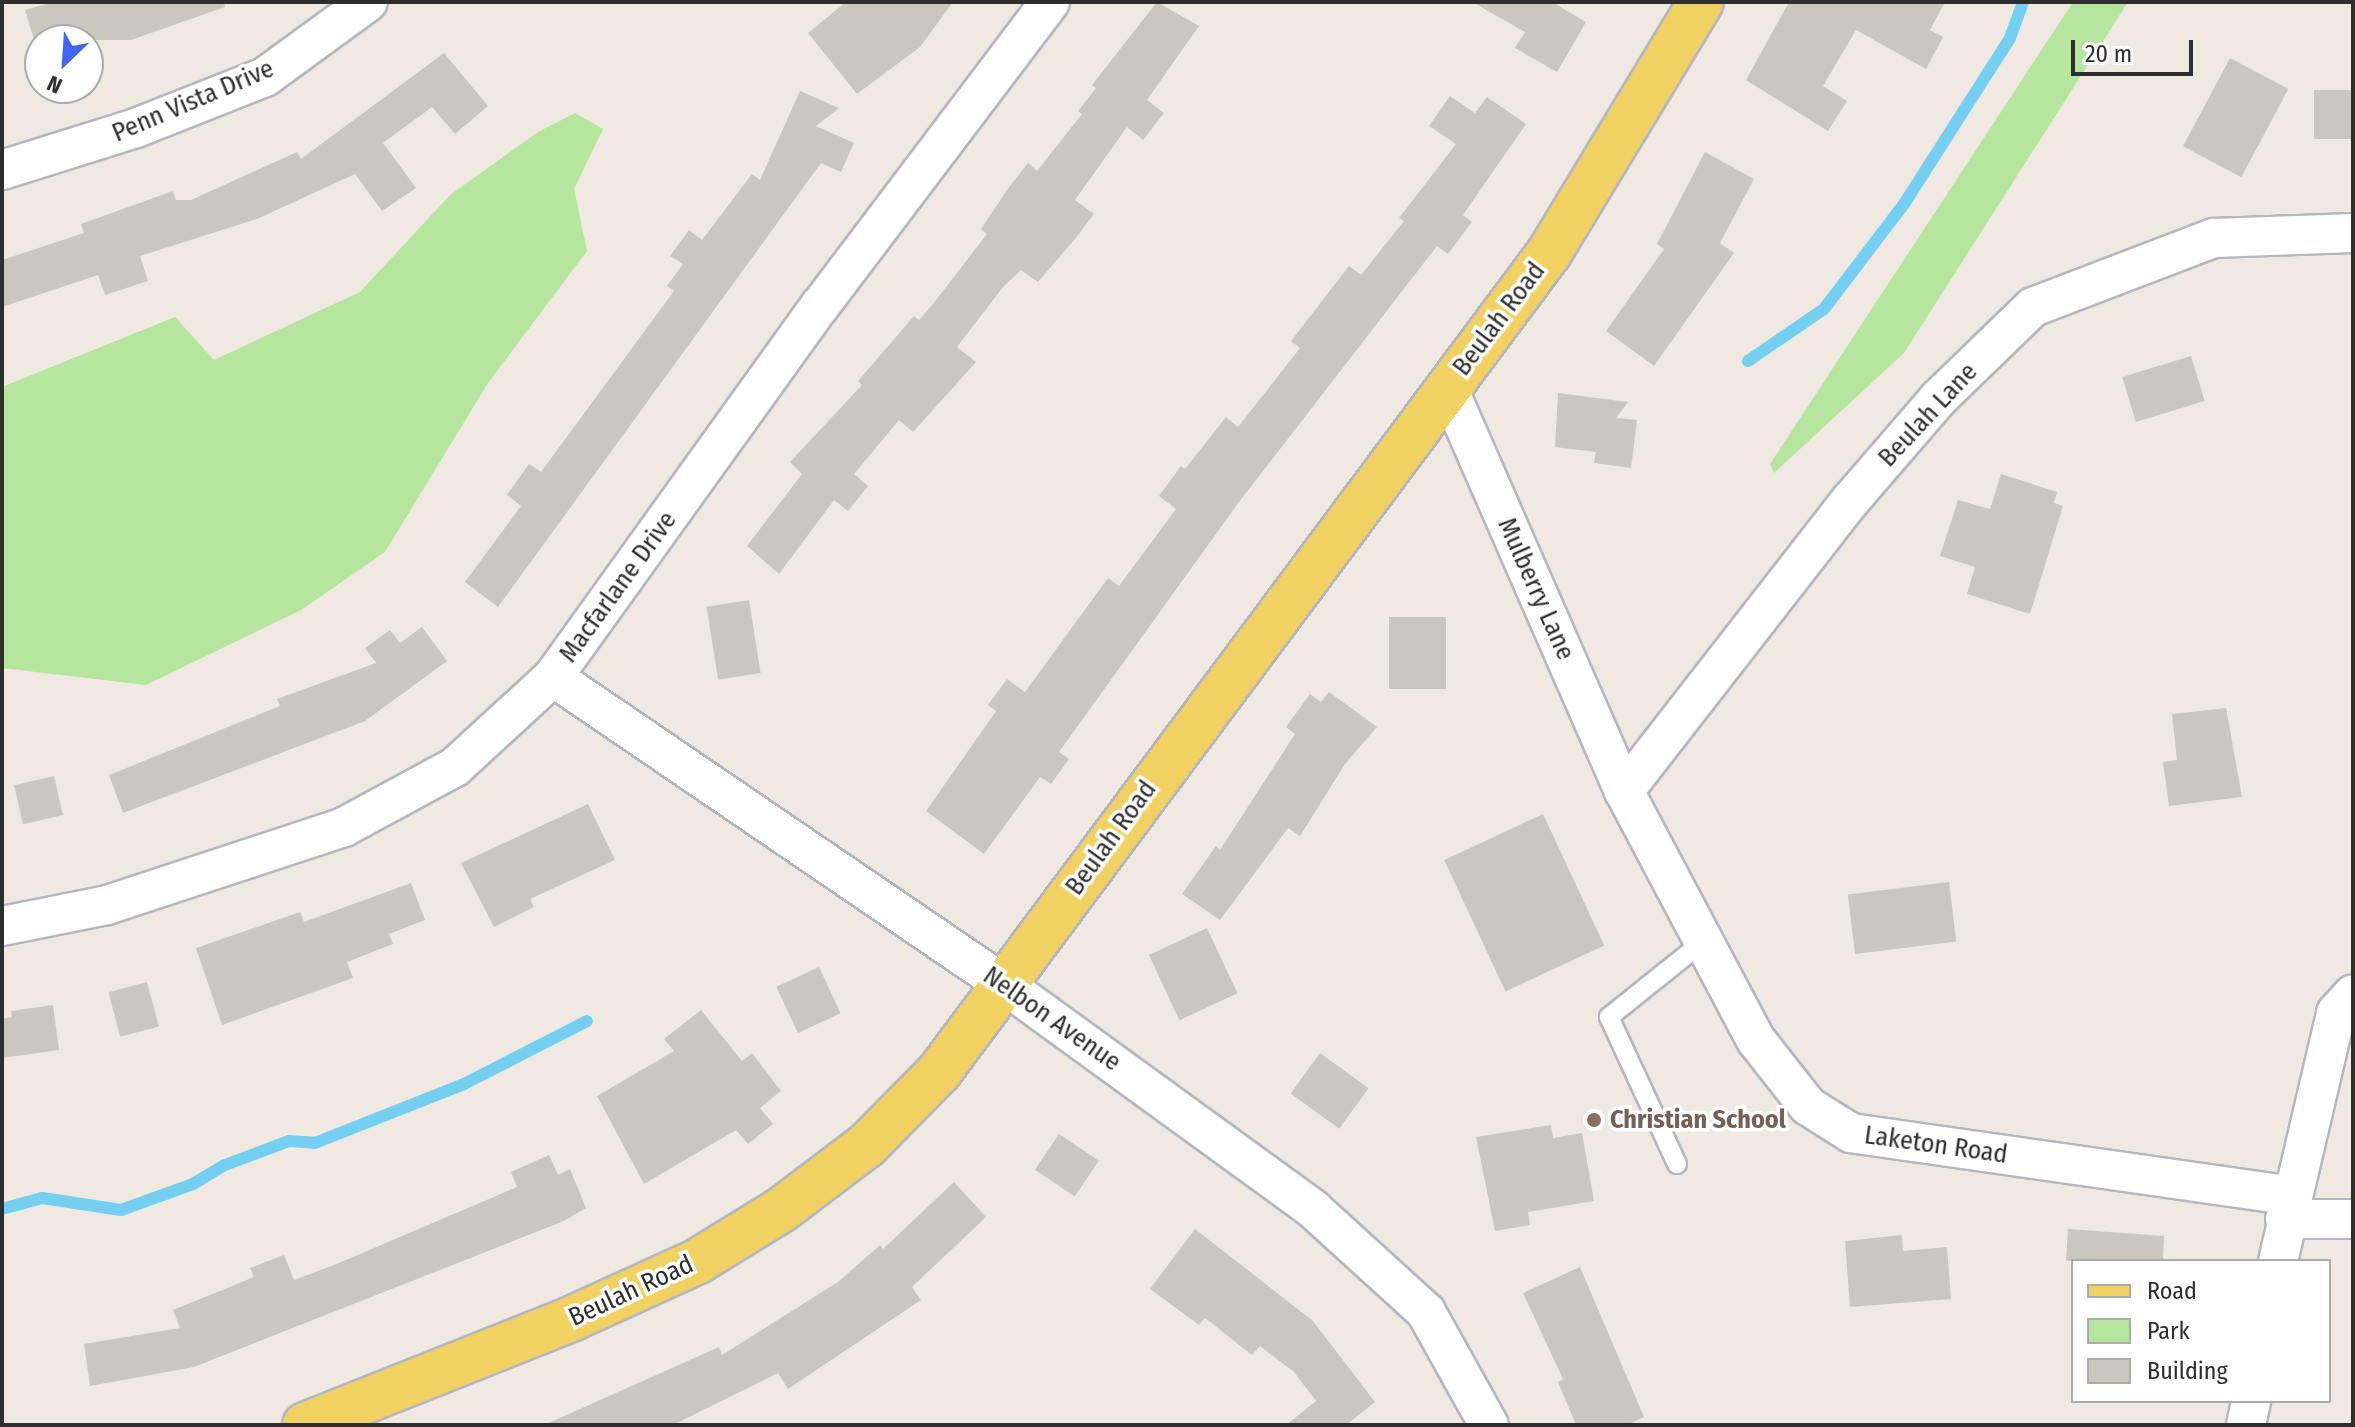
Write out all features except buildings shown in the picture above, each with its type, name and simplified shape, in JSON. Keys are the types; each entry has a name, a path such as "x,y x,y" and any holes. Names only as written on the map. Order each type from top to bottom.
{"main road":[{"name":"Beulah Road","path":"305,1425 585,1313 698,1261 781,1210 867,1145 939,1072 1549,253 1701,2"}],"street":[{"name":"Penn Vista Drive","path":"2,170 136,128 265,77 368,2"},
{"name":"Macfarlane Drive","path":"2,926 107,905 344,827 455,767 553,677 820,306 1050,2"},
{"name":"Beulah Lane","path":"1624,791 1850,501 1938,399 2033,307 2214,238 2353,233"},
{"name":"Mulberry Lane","path":"1447,386 1624,791"},
{"name":"Nelbon Avenue","path":"553,677 1005,985 1313,1209 1426,1312 1489,1425"},
{"name":"Laketon Road","path":"1624,791 1756,1040 1808,1106 1851,1133 2353,1219"},
{"path":"2278,1259 2336,1013 2353,994"},
{"path":"2246,1425 2251,1403"}],"lane":[{"path":"1677,1164 1609,1017 1704,941"}],"green space":[{"path":"2073,2 2128,2 1904,353 1774,473 1770,464"},
{"path":"575,113 603,129 574,189 587,251 488,383 385,552 301,610 146,685 2,668 2,387 175,317 214,360 360,292 450,195 538,132"}],"waterway":[{"path":"1748,361 1824,309 1904,204 2010,38 2023,2"},
{"path":"2,1209 42,1198 121,1210 193,1184 225,1165 289,1141 315,1143 464,1084 587,1021"}],"place":[{"name":"Christian School","path":"1594,1120"}]}
